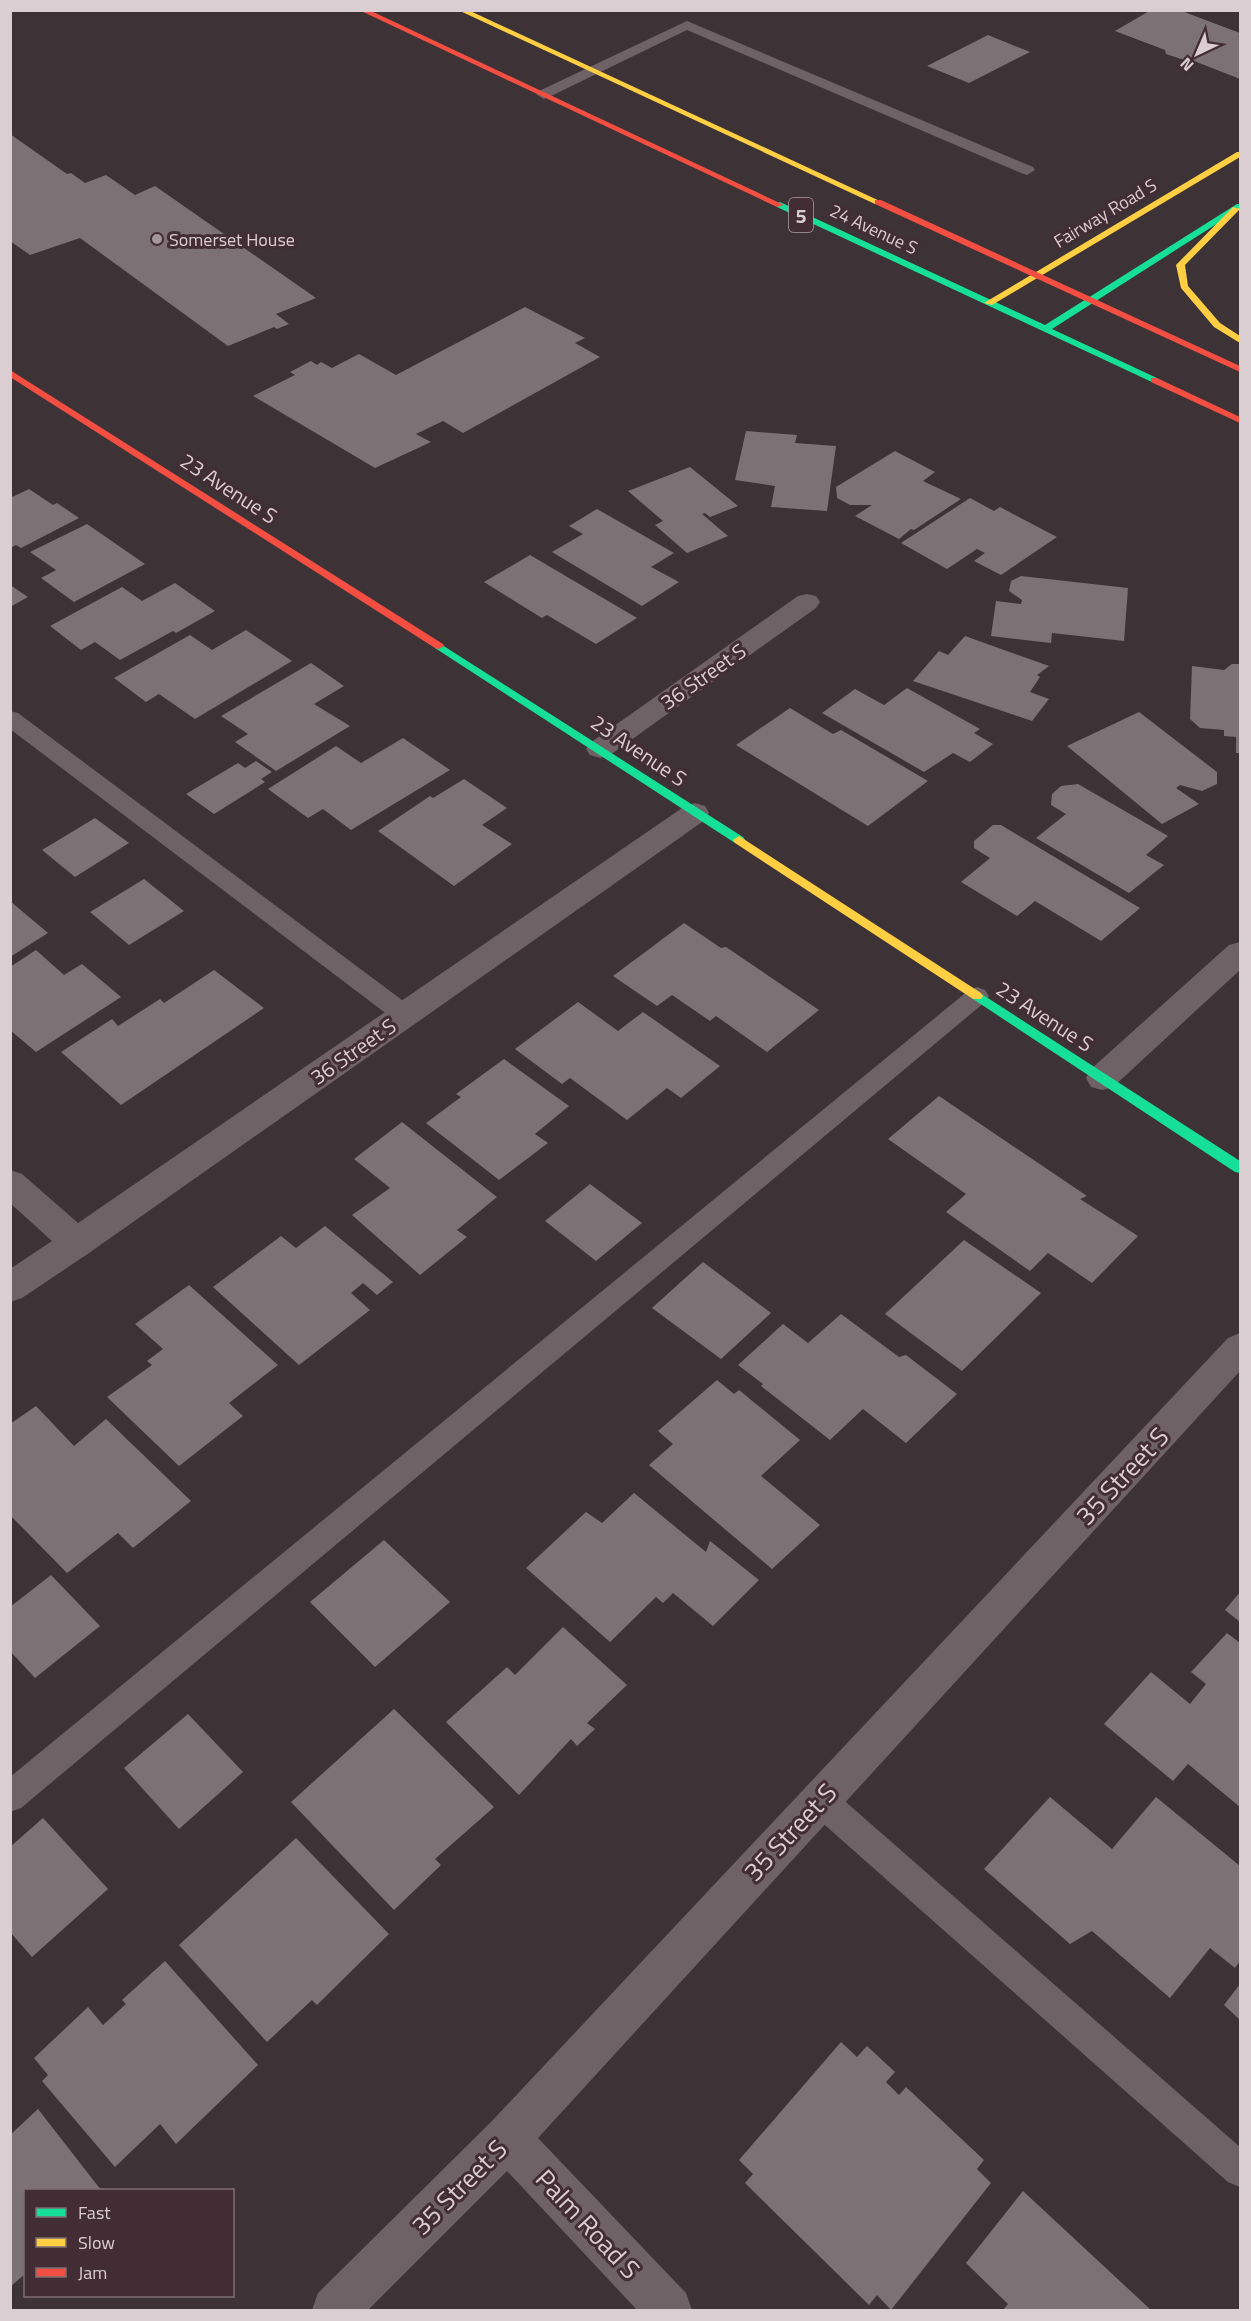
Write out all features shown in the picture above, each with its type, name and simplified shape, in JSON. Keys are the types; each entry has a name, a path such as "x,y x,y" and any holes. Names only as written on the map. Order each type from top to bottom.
{"main road":[{"name":"24 Avenue S","path":"362,10 1240,420"},
{"name":"24 Avenue S","path":"460,10 1240,369"},
{"name":"Fairway Road S","path":"989,303 1240,154"},
{"path":"1045,329 1238,207"},
{"path":"1238,207 1180,265 1184,286 1217,325 1240,340"},
{"name":"23 Avenue S","path":"10,373 600,749 1240,1168"}],"street":[{"name":"36 Street S","path":"600,749 807,602"},
{"name":"36 Street S","path":"10,1288 695,813"},
{"path":"1102,1078 1240,953"},
{"path":"10,1183 77,1243"},
{"name":"35 Street S","path":"335,2310 507,2138 1240,1348"},
{"name":"Palm Road S","path":"507,2138 669,2310"}],"lane":[{"path":"544,94 687,25 1027,170"},
{"path":"10,718 405,1015"},
{"path":"10,1797 977,996"},
{"path":"820,1800 1240,2170"}],"building":[{"path":"1151,10 1179,10 1240,33 1240,79 1189,59 1166,54 1165,50 1115,31"},
{"path":"988,35 1030,52 969,83 927,66"},
{"name":"Somerset House","path":"10,134 67,174 71,173 85,183 106,175 135,195 155,186 316,298 276,314 289,324 277,329 274,327 228,346 80,238 30,255 10,241"},
{"path":"525,307 585,338 575,343 600,357 463,433 443,421 416,434 431,442 375,468 253,396 295,375 290,372 311,361 317,365 321,362 332,368 359,354 396,375"},
{"path":"746,431 797,435 795,443 836,446 827,511 771,507 775,486 735,480"},
{"path":"895,451 935,472 923,481 961,499 914,530 911,529 899,539 855,516 872,505 850,505 837,498 836,487"},
{"path":"690,467 738,506 710,517 705,513 702,514 728,536 687,553 655,525 663,521 628,491"},
{"path":"29,489 53,505 57,503 79,518 21,548 16,545 10,548 10,498"},
{"path":"970,498 994,511 1000,507 1057,537 1001,575 974,561 985,553 977,549 947,569 901,543"},
{"path":"597,509 674,553 651,567 679,582 642,606 552,552 583,534 569,526"},
{"path":"87,524 145,564 74,602 41,578 56,570 30,552"},
{"path":"530,555 637,618 596,644 547,615 542,618 484,582"},
{"path":"1021,576 1128,588 1124,641 1052,633 1051,643 991,636 996,601 1021,604 1022,600 1009,591 1011,581"},
{"path":"175,583 215,611 120,660 95,642 81,650 50,626 122,587 142,601"},
{"path":"10,585 28,597 10,607"},
{"path":"246,630 292,661 195,719 159,694 146,702 114,678 190,635 212,650"},
{"path":"965,636 1049,666 1037,675 1040,677 1030,692 1049,699 1032,721 913,681 939,651 948,655"},
{"path":"311,663 344,686 314,704 350,726 276,771 235,742 248,734 221,716"},
{"path":"1232,664 1240,664 1240,753 1236,753 1236,737 1224,736 1224,730 1200,728 1190,719 1192,666 1224,670"},
{"path":"907,688 980,729 974,733 993,744 970,762 953,753 924,772 822,713 855,689 884,705"},
{"path":"790,708 833,734 841,730 928,781 868,826 736,745"},
{"path":"1139,712 1217,772 1217,784 1202,791 1180,785 1176,788 1199,804 1162,824 1067,746"},
{"path":"403,738 450,770 351,830 323,809 308,818 268,789 336,746 361,763"},
{"path":"256,761 272,772 261,779 265,782 214,814 186,794 238,763 245,768"},
{"path":"464,779 507,808 482,825 512,844 454,886 378,831 430,796 433,798"},
{"path":"1078,784 1168,836 1146,855 1164,865 1129,893 1036,838 1066,814 1051,805 1052,794 1061,786"},
{"path":"95,818 129,843 75,877 42,850"},
{"path":"993,825 1001,825 1140,908 1101,941 1035,901 1017,916 961,882 990,858 974,848 974,841"},
{"path":"144,879 184,911 129,945 90,912"},
{"path":"10,901 48,933 10,957"},
{"path":"684,923 721,948 726,947 819,1010 767,1052 716,1016 710,1021 672,995 657,1006 613,976"},
{"path":"36,950 64,975 82,964 121,997 36,1052 10,1030 10,967"},
{"path":"214,970 264,1008 121,1105 61,1052 112,1019 118,1026 160,999 164,1003"},
{"path":"578,1002 618,1031 643,1012 720,1066 681,1098 667,1088 627,1120 570,1078 562,1084 515,1049"},
{"path":"504,1059 569,1106 535,1134 548,1143 499,1180 426,1123 461,1097 456,1094"},
{"path":"939,1096 1087,1196 1080,1199 1138,1236 1092,1283 1048,1253 1030,1271 946,1212 966,1194 888,1139"},
{"path":"402,1122 497,1197 457,1230 467,1237 420,1275 352,1215 390,1188 354,1159"},
{"path":"590,1184 642,1223 596,1261 545,1221"},
{"path":"325,1226 393,1282 377,1295 363,1283 351,1293 370,1310 299,1365 213,1287 281,1236 296,1248"},
{"path":"964,1240 1041,1293 962,1371 885,1314"},
{"path":"703,1262 771,1313 721,1359 652,1308"},
{"path":"189,1285 278,1365 229,1403 243,1416 179,1466 107,1397 152,1365 147,1361 163,1349 135,1324"},
{"path":"841,1314 899,1357 906,1355 957,1394 906,1443 863,1409 830,1440 738,1365 783,1324 808,1343"},
{"path":"717,1380 734,1394 739,1390 800,1440 761,1476 820,1525 772,1569 649,1465 673,1444 658,1431"},
{"path":"36,1406 74,1446 106,1419 191,1501 133,1548 118,1533 67,1573 10,1515 10,1424"},
{"path":"634,1493 706,1552 710,1541 759,1580 713,1626 673,1593 663,1603 656,1597 610,1642 526,1568 586,1512 602,1523"},
{"path":"384,1540 450,1602 375,1667 310,1602"},
{"path":"51,1575 100,1626 35,1678 10,1651 10,1607"},
{"path":"1240,1592 1240,1622 1225,1610"},
{"path":"563,1627 627,1685 587,1723 595,1729 577,1746 571,1739 519,1795 446,1722 507,1667 515,1675"},
{"path":"1227,1633 1240,1643 1240,1807 1188,1764 1173,1781 1104,1724 1151,1672 1190,1704 1206,1684 1191,1672"},
{"path":"394,1709 494,1807 435,1859 441,1865 394,1910 291,1802"},
{"path":"188,1714 243,1772 179,1829 124,1768"},
{"path":"1050,1797 1112,1849 1156,1797 1240,1866 1240,1961 1235,1968 1210,1948 1170,1998 1092,1931 1070,1944 984,1869"},
{"path":"43,1818 108,1889 32,1957 10,1932 10,1847"},
{"path":"296,1838 389,1934 317,2005 312,2000 267,2042 179,1945"},
{"path":"165,1961 258,2065 176,2144 160,2124 115,2167 42,2081 48,2075 34,2058 88,2007 103,2025 126,2004 122,2000"},
{"path":"1240,1984 1240,2020 1224,2005"},
{"path":"841,2042 857,2057 867,2046 895,2072 886,2082 899,2095 906,2087 984,2160 977,2169 991,2183 891,2310 877,2295 869,2305 745,2183 753,2174 739,2160"},
{"path":"38,2109 100,2189 24,2189 24,2275 10,2287 10,2135"},
{"path":"1023,2191 1151,2310 1003,2310 1008,2304 966,2263"}],"traffic: fast":[{"path":"780,205 1154,380"},
{"path":"1045,329 1240,206"},
{"path":"439,646 739,840"},
{"path":"977,996 1240,1168"}],"traffic: slow":[{"path":"461,10 878,202"},
{"path":"989,303 1240,154"},
{"path":"1236,209 1180,265 1184,286 1217,325 1240,340"},
{"path":"739,840 977,996"}],"traffic: jam":[{"path":"362,10 780,205"},
{"path":"878,202 1240,369"},
{"path":"10,373 439,646"},
{"path":"1154,380 1240,420"}],"place":[{"name":"Somerset House","path":"157,239"}]}
